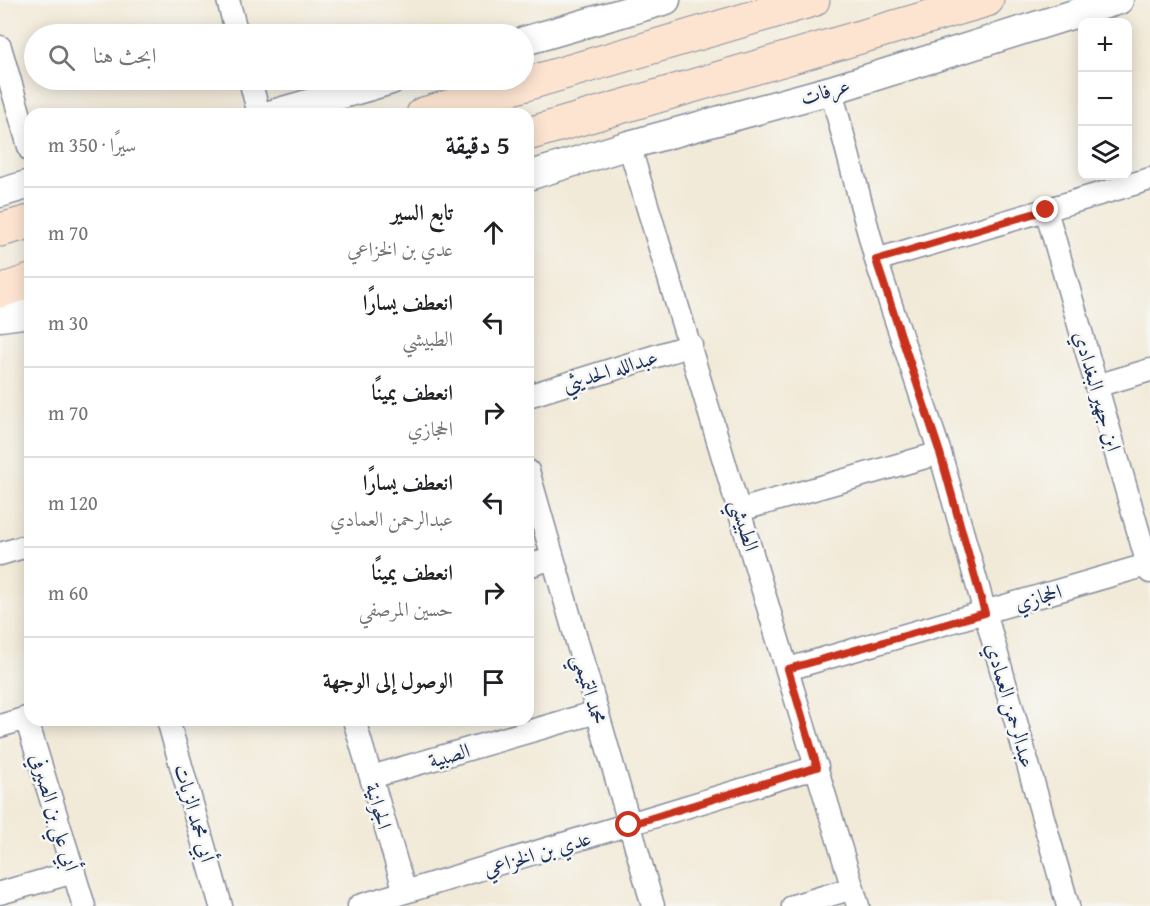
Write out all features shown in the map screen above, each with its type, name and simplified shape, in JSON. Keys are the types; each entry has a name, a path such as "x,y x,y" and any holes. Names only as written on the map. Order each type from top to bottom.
{"main road":[{"path":"534,82 813,0"},
{"name":"عرفات","path":"534,132 987,0"},
{"path":"444,108 505,90"},
{"path":"0,291 24,283"}],"street":[{"path":"228,0 234,24"},
{"path":"534,38 666,0"},
{"name":"عرفات","path":"534,174 629,145 831,90 1119,0"},
{"path":"0,47 24,129"},
{"path":"253,90 257,108"},
{"path":"294,108 356,90"},
{"name":"عبدالرحمن العمادي","path":"831,90 876,260 940,453 1068,906"},
{"name":"الطبيشي","path":"629,145 856,897"},
{"path":"876,260 1150,178"},
{"path":"0,193 24,186"},
{"name":"ابن جهير البغدادي","path":"1046,210 1149,567"},
{"path":"0,317 24,315"},
{"name":"عبدالله الحديثي","path":"534,394 691,345"},
{"path":"1096,386 1150,369"},
{"path":"740,510 940,453"},
{"name":"محمد التميمي","path":"534,492 653,906"},
{"path":"0,554 24,547"},
{"path":"534,564 553,558"},
{"name":"الحجازي","path":"788,669 1149,567"},
{"name":"الصبية","path":"371,777 597,712"},
{"path":"0,726 24,719"},
{"name":"أبي علي بن الصيرفي","path":"30,726 84,906"},
{"name":"أبي محمد الزيات","path":"170,726 221,906"},
{"name":"الجوانية","path":"356,726 405,892"},
{"name":"عدي بن الخزاعي","path":"359,906 817,767"},
{"path":"0,892 74,872"},
{"path":"793,906 856,897"}],"route":[{"path":"629,825 817,767 788,669 985,613 940,453 876,260 1046,210"}]}
